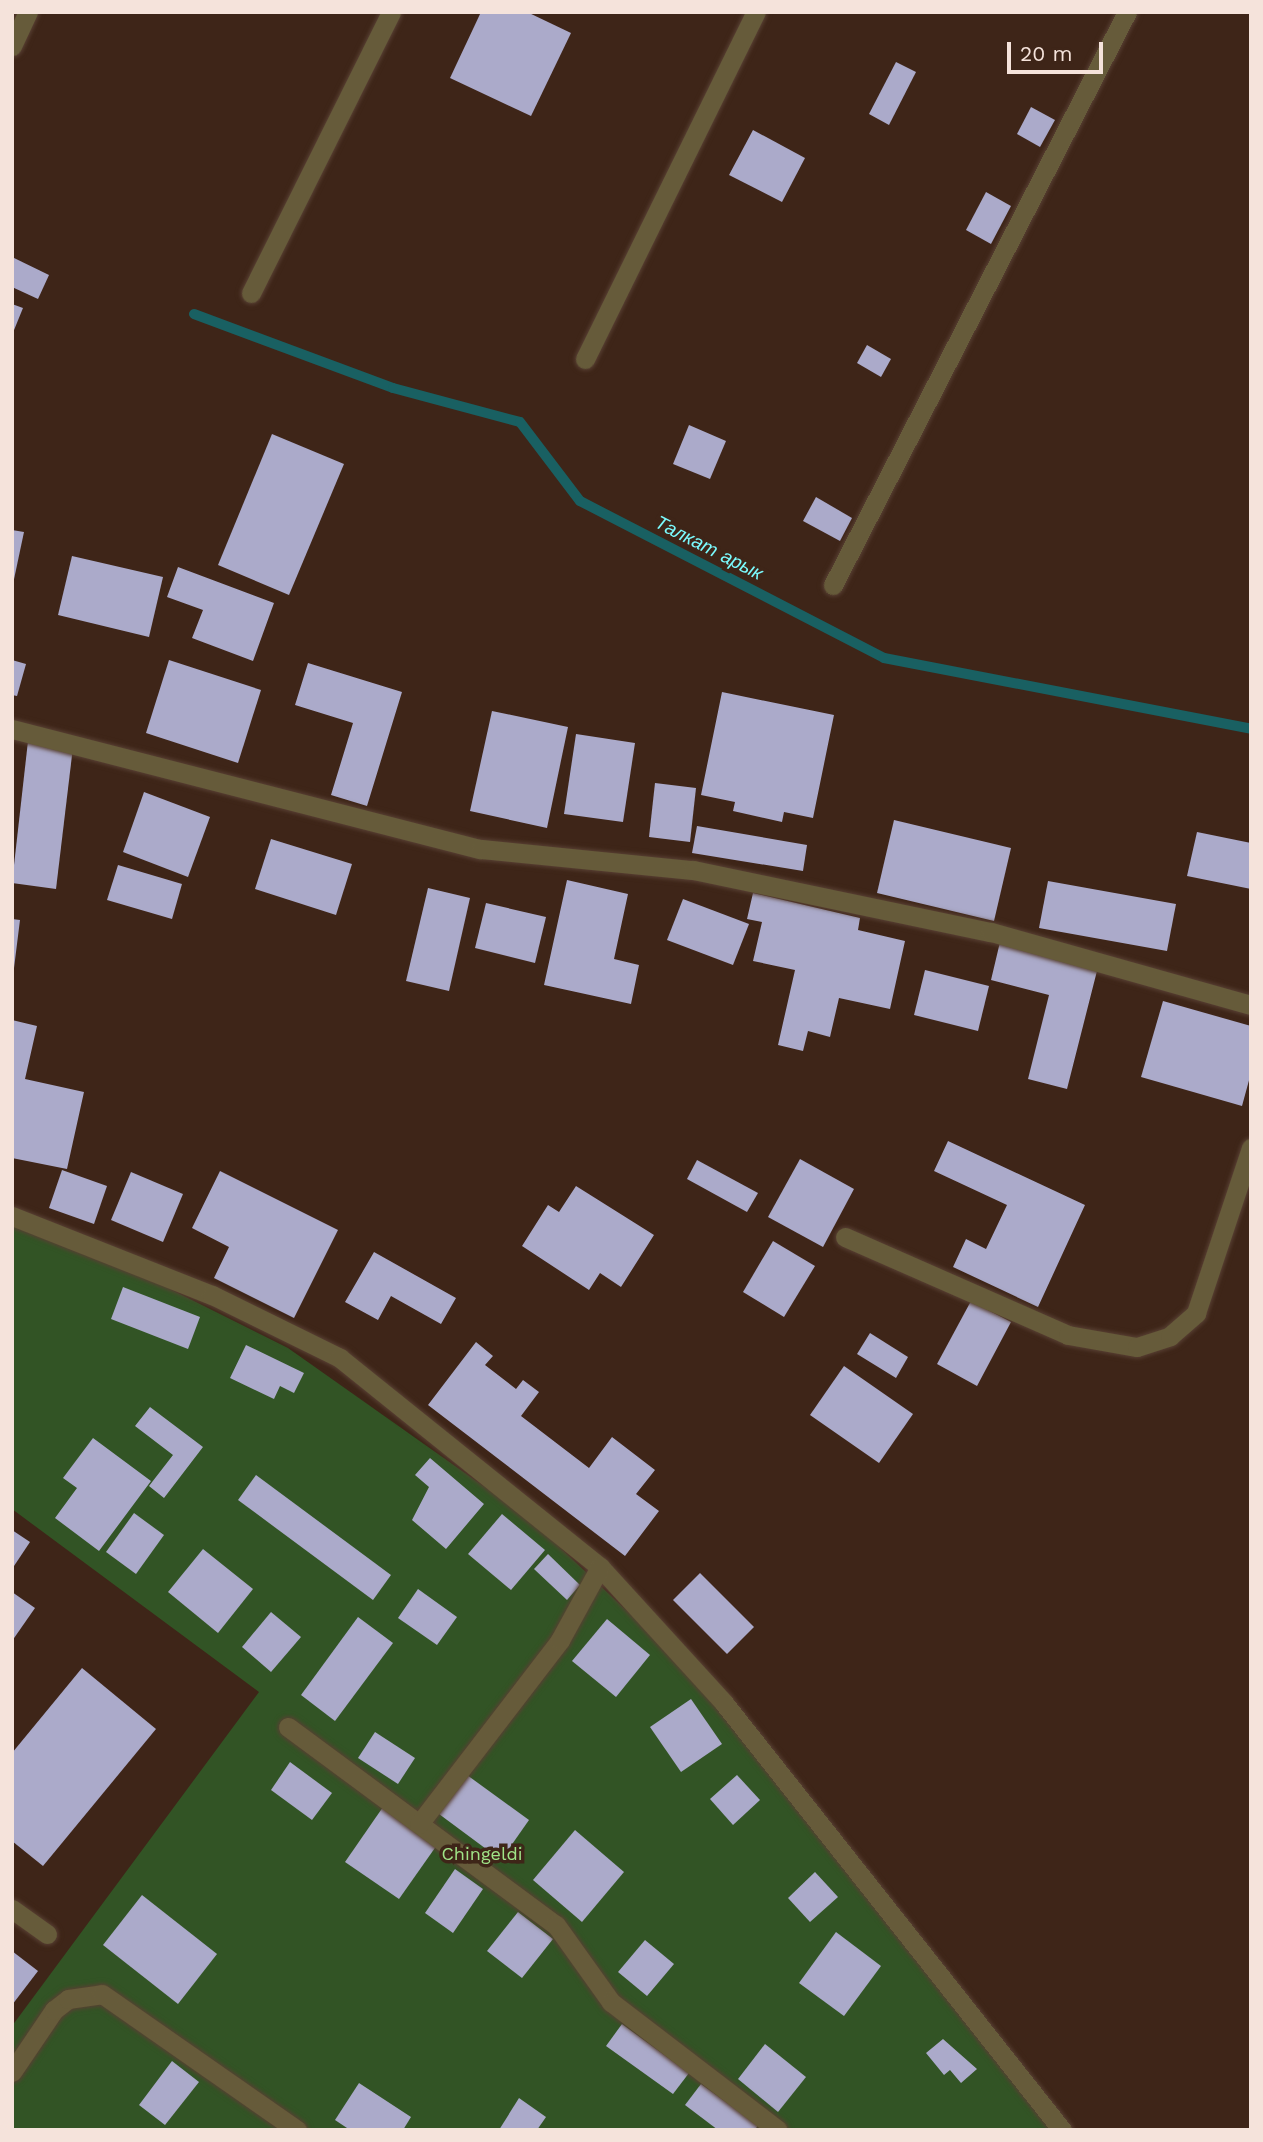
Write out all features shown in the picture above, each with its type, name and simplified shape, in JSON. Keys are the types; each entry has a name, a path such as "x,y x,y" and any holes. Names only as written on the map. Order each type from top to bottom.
{"street":[{"path":"12,46 28,12"},
{"path":"251,293 391,12"},
{"path":"585,359 756,12"},
{"path":"833,585 1127,12"},
{"path":"12,729 481,849 694,870 991,932 1251,1005"},
{"path":"845,1237 1068,1335 1137,1347 1170,1336 1196,1313 1251,1148"},
{"path":"12,1216 212,1295 340,1358 600,1567 724,1703 1062,2130"},
{"path":"419,1824 560,1640 600,1567"},
{"path":"288,1727 555,1925 611,2003 778,2130"},
{"path":"12,1909 47,1934"},
{"path":"12,2072 54,2010 68,1999 102,1994 297,2130"}],"green space":[{"name":"Chingeldi","path":"12,1210 288,1348 530,1519 724,1703 1058,2130 12,2130 12,2026 259,1692 12,1509"}],"building":[{"path":"481,12 527,12 571,33 531,116 450,78"},
{"path":"896,62 916,72 889,125 869,114"},
{"path":"1031,107 1055,120 1040,147 1017,134"},
{"path":"753,130 805,158 782,202 729,175"},
{"path":"986,192 1011,206 991,244 966,230"},
{"path":"12,257 49,275 38,299 12,287"},
{"path":"12,304 23,308 12,335"},
{"path":"867,345 891,359 881,377 857,363"},
{"path":"689,425 726,441 710,479 673,464"},
{"path":"272,434 344,464 289,595 218,565"},
{"path":"816,497 852,518 840,541 803,521"},
{"path":"12,530 24,532 13,584 12,584"},
{"path":"72,556 163,577 149,637 58,615"},
{"path":"178,567 274,603 253,661 192,638 203,610 167,597"},
{"path":"12,660 26,664 17,696 12,695"},
{"path":"169,660 261,690 238,763 146,733"},
{"path":"308,663 402,692 367,806 331,795 353,723 295,705"},
{"path":"722,692 834,715 813,818 784,812 782,822 733,811 735,802 701,795"},
{"path":"492,711 568,727 547,828 470,811"},
{"path":"576,734 635,743 623,822 564,814"},
{"path":"28,741 73,747 56,889 12,883"},
{"path":"655,783 696,788 690,842 649,837"},
{"path":"144,792 210,817 188,877 123,852"},
{"path":"894,820 1011,848 994,921 877,893"},
{"path":"697,826 807,845 803,871 692,853"},
{"path":"1197,832 1251,843 1251,889 1187,876"},
{"path":"271,839 352,864 336,915 255,889"},
{"path":"118,865 182,884 172,919 107,900"},
{"path":"567,880 628,894 614,959 639,965 631,1004 544,985"},
{"path":"1048,881 1176,904 1167,951 1039,928"},
{"path":"428,888 470,898 449,991 406,981"},
{"path":"753,893 860,918 858,930 905,941 890,1009 839,998 830,1037 808,1031 803,1051 778,1045 795,970 753,961 762,922 747,919"},
{"path":"683,899 749,924 733,965 667,940"},
{"path":"486,903 546,917 535,963 475,948"},
{"path":"12,919 20,920 14,968 12,968"},
{"path":"1000,942 1098,967 1067,1089 1028,1079 1049,995 991,980"},
{"path":"925,970 989,986 978,1031 914,1015"},
{"path":"1163,1001 1251,1026 1251,1073 1242,1106 1141,1077"},
{"path":"12,1020 37,1026 25,1079 84,1092 67,1169 12,1158"},
{"path":"948,1141 1085,1205 1038,1307 953,1267 966,1239 986,1249 1007,1205 934,1171"},
{"path":"800,1159 854,1189 823,1247 768,1217"},
{"path":"697,1160 758,1193 747,1212 687,1179"},
{"path":"62,1170 107,1186 94,1224 49,1208"},
{"path":"220,1171 338,1230 294,1318 214,1278 229,1247 192,1228"},
{"path":"131,1172 183,1194 163,1242 111,1220"},
{"path":"576,1186 654,1235 621,1287 600,1273 589,1290 522,1246 548,1205 559,1212"},
{"path":"773,1241 815,1266 784,1317 743,1292"},
{"path":"374,1252 456,1298 441,1324 391,1296 378,1320 345,1302"},
{"path":"123,1287 200,1317 188,1349 111,1319"},
{"path":"971,1301 1011,1322 977,1386 937,1364"},
{"path":"870,1333 908,1357 896,1378 857,1354"},
{"path":"476,1342 493,1356 485,1365 516,1389 523,1380 539,1392 521,1416 589,1468 612,1437 655,1470 636,1494 659,1511 625,1556 428,1405"},
{"path":"246,1345 304,1373 294,1393 280,1386 274,1399 230,1378"},
{"path":"844,1366 913,1414 879,1463 810,1415"},
{"path":"150,1407 203,1447 164,1498 149,1486 173,1455 135,1426"},
{"path":"93,1438 151,1481 99,1551 55,1518 77,1488 63,1478"},
{"path":"430,1458 484,1504 446,1549 412,1520 429,1487 415,1475"},
{"path":"256,1475 391,1575 373,1600 238,1500"},
{"path":"134,1513 164,1535 136,1574 106,1552"},
{"path":"502,1514 545,1550 511,1590 468,1554"},
{"path":"12,1530 30,1542 12,1569"},
{"path":"203,1549 253,1589 218,1633 168,1592"},
{"path":"548,1554 580,1585 567,1600 534,1569"},
{"path":"700,1573 754,1627 727,1654 673,1600"},
{"path":"418,1589 457,1617 437,1645 398,1618"},
{"path":"12,1592 35,1608 12,1641"},
{"path":"271,1612 301,1637 271,1672 242,1647"},
{"path":"358,1617 393,1643 335,1721 301,1695"},
{"path":"607,1619 650,1655 616,1697 572,1661"},
{"path":"82,1668 156,1729 43,1866 12,1841 12,1753"},
{"path":"691,1699 722,1744 681,1772 650,1727"},
{"path":"375,1732 415,1758 398,1784 358,1758"},
{"path":"290,1762 332,1793 312,1820 271,1790"},
{"path":"467,1775 529,1820 501,1860 439,1814"},
{"path":"737,1775 760,1800 733,1825 710,1799"},
{"path":"383,1807 437,1845 399,1899 345,1862"},
{"path":"575,1830 624,1872 582,1922 533,1880"},
{"path":"455,1869 483,1889 453,1933 425,1913"},
{"path":"815,1872 838,1897 810,1922 788,1898"},
{"path":"142,1895 217,1954 178,2004 103,1945"},
{"path":"518,1912 553,1939 522,1978 487,1951"},
{"path":"836,1932 881,1966 844,2016 799,1983"},
{"path":"645,1940 674,1964 647,1996 618,1972"},
{"path":"12,1951 38,1971 12,2005"},
{"path":"622,2024 689,2073 673,2094 606,2046"},
{"path":"943,2039 977,2069 961,2083 950,2070 944,2075 926,2053"},
{"path":"765,2044 806,2077 778,2112 738,2079"},
{"path":"172,2061 199,2082 165,2125 139,2105"},
{"path":"359,2083 411,2117 403,2130 350,2130 335,2120"},
{"path":"701,2084 758,2125 755,2130 718,2130 685,2105"},
{"path":"519,2098 546,2117 537,2130 499,2130"}],"waterway":[{"name":"Талкат арык","path":"194,314 393,388 520,422 580,501 884,658 1251,729"}]}
